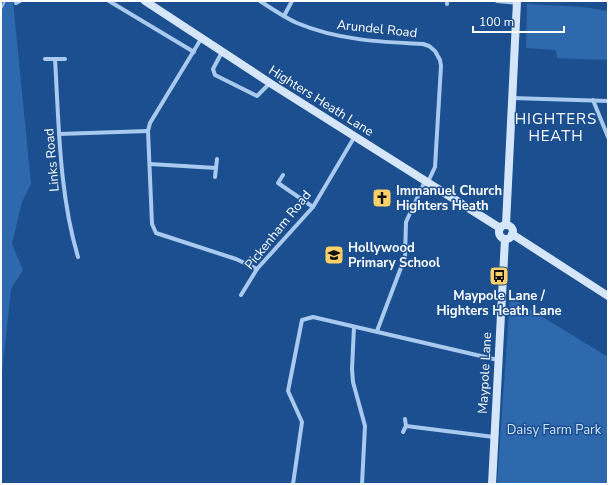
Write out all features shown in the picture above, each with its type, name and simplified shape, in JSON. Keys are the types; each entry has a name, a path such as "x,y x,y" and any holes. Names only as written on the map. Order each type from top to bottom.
{"street":[{"path":"109,1 194,52"},
{"name":"Highters Heath Lane","path":"145,1 270,83 485,219 503,226"},
{"name":"Arundel Road","path":"260,1 284,16 316,30 349,39 423,44 436,51 440,60 440,96 435,167 406,222 405,257 377,331"},
{"path":"284,16 292,1"},
{"path":"497,1 517,2 506,212 503,226 499,235 505,239 512,234"},
{"path":"202,39 150,124 148,131 152,224 156,233 236,259 258,269"},
{"path":"222,52 213,69 215,75 257,96 270,83"},
{"path":"45,59 65,59"},
{"name":"Links Road","path":"55,59 63,184 70,226 78,257"},
{"path":"512,98 608,101"},
{"path":"593,100 608,137"},
{"path":"59,134 148,131"},
{"name":"Pickenham Road","path":"241,295 258,269 313,207 355,136"},
{"path":"215,177 217,159"},
{"path":"150,164 216,168"},
{"path":"283,175 278,183 313,207"},
{"path":"485,219 494,219 506,212"},
{"path":"503,226 512,228 512,234"},
{"path":"512,234 608,296"},
{"name":"Maypole Lane","path":"492,484 505,239"},
{"path":"293,484 302,422 288,391 301,323 305,318 313,317 498,360"},
{"path":"354,327 351,355 353,382 365,426 362,484"},
{"path":"403,432 406,426 405,419"},
{"path":"406,426 494,437"}],"green space":[{"path":"1,1 13,1 31,184 22,202 12,244 23,270 11,289 1,382"},
{"path":"527,4 584,7 608,11 608,60 557,58 556,50 526,48"},
{"name":"Daisy Farm Park","path":"510,297 608,357 608,484 497,484"}],"waterway":[{"path":"1,9 5,1"}],"place":[{"name":"Immanuel Church Highters Heath","path":"382,198"},
{"name":"Hollywood Primary School","path":"334,255"},
{"name":"Maypole Lane / Highters Heath Lane","path":"499,276"}],"district":[{"name":"HIGHTERS HEATH","path":"556,128"}]}
